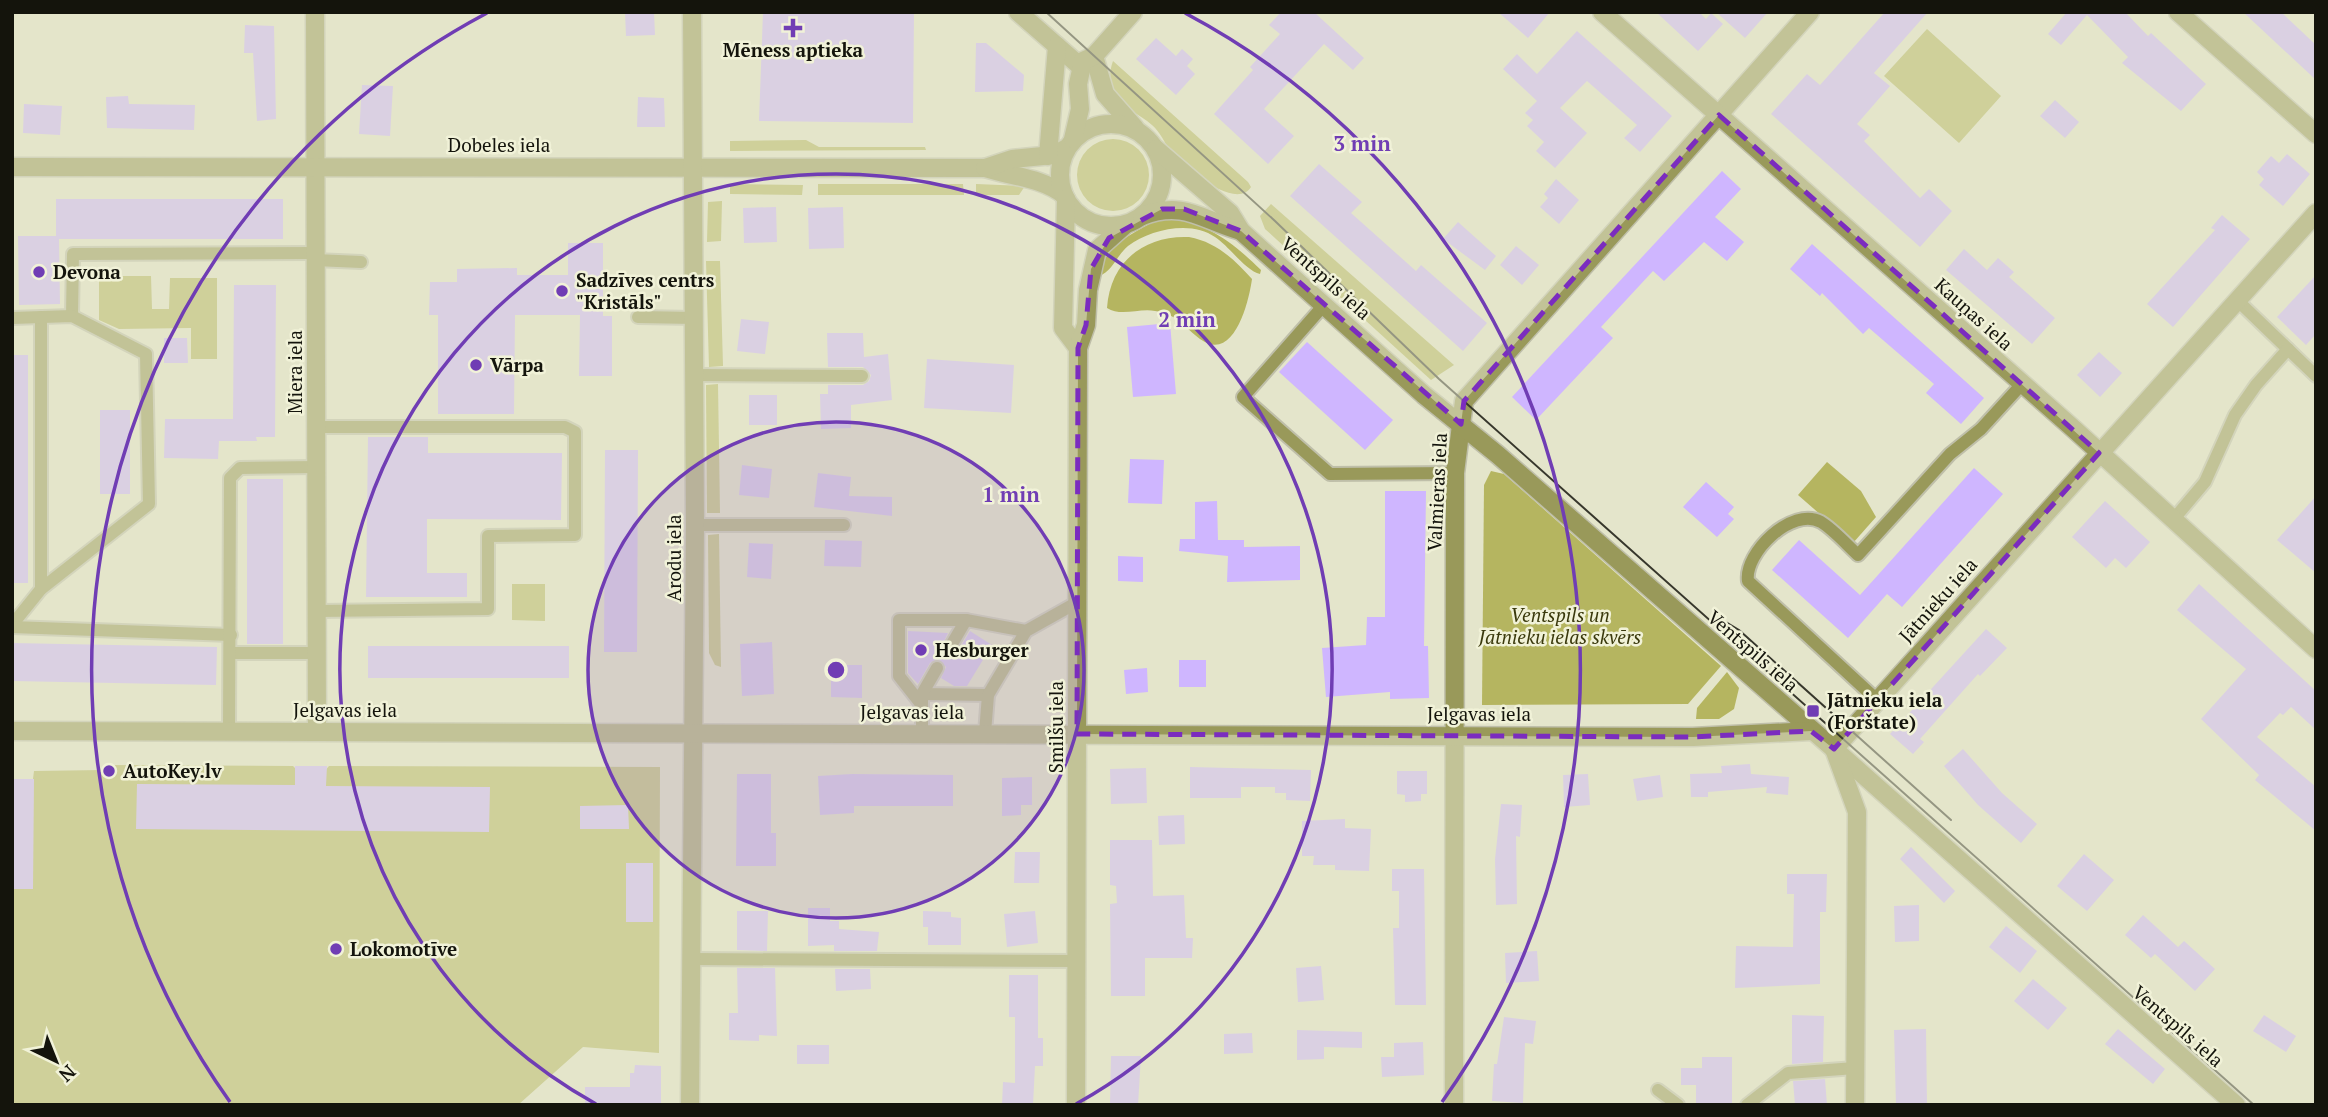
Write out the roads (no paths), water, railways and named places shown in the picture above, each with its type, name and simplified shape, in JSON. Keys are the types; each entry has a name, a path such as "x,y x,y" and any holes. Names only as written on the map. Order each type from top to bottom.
{"street":[{"name":"Miera iela","path":"315,12 317,731"},
{"name":"Arodu iela","path":"690,1105 695,525 692,12"},
{"path":"985,168 1010,176 1040,180 1065,197 1077,214 1092,223 1108,226 1133,220 1159,193 1162,171 1156,149 1105,94 1087,62 1057,46 1018,12"},
{"path":"1065,197 1059,169 1070,144 1080,109 1087,62 1133,12"},
{"name":"Kauņas iela","path":"1602,12 2316,649"},
{"name":"Valmieras iela","path":"1454,1105 1455,472 1464,401 1811,12"},
{"path":"2178,12 2316,134"},
{"path":"1048,156 1057,46"},
{"path":"985,168 1012,159 1048,156 1070,144 1087,129 1104,124 1121,124 1137,131"},
{"name":"Ventspils iela","path":"1156,149 1230,213 1241,231 2236,1105"},
{"name":"Dobeles iela","path":"12,167 985,168"},
{"name":"Smilšu iela","path":"1065,197 1063,328 1078,348"},
{"name":"Ventspils iela","path":"1133,220 1162,209 1184,209 1241,231"},
{"name":"Jātnieku iela","path":"1833,749 2316,213"},
{"name":"Smilšu iela","path":"1076,1105 1078,348 1087,325 1088,290 1097,250 1133,220"},
{"name":"Jelgavas iela","path":"12,731 1693,737 1811,731"},
{"path":"1833,749 1857,813 1855,1105"}],"lane":[{"path":"72,316 73,254 315,257 361,262"},
{"path":"2237,300 2316,376"},
{"path":"1325,305 1243,397 1329,474 1455,472"},
{"path":"12,318 72,316 146,354 149,504 41,589 12,626"},
{"path":"41,317 41,589"},
{"path":"638,317 695,318"},
{"path":"2173,520 2205,482 2235,415 2256,385 2288,349"},
{"path":"695,375 862,376"},
{"path":"1877,700 1748,581 1746,570 1751,559 1786,523 1803,518 1820,522 1858,555 1950,454 1981,429 2022,384"},
{"path":"316,427 565,427 575,432 575,535 488,536 488,609 317,611"},
{"path":"229,731 230,478 240,468 316,467"},
{"path":"695,525 844,525"},
{"path":"985,733 988,695 1026,631 1076,603"},
{"path":"988,695 921,699 899,677 899,620 966,620 1026,631"},
{"path":"949,649 966,620"},
{"path":"12,626 231,635"},
{"path":"231,653 317,653"},
{"path":"922,733 921,699 937,668"},
{"path":"691,959 1077,961"},
{"path":"1747,1105 1788,1073 1855,1068"},
{"path":"1658,1090 1678,1105"}],"tram line":[{"path":"1046,12 1275,221 1439,379 2254,1105"},
{"path":"1716,616 1739,630 1951,820"}],"place":[{"name":"Mēness aptieka","path":"793,28"},
{"name":"Devona","path":"39,272"},
{"name":"Sadzīves centrs \"Kristāls\"","path":"562,291"},
{"name":"Vārpa","path":"476,365"},
{"name":"Hesburger","path":"921,650"},
{"name":"Jātnieku iela (Forštate)","path":"1813,711"},
{"name":"AutoKey.lv","path":"109,771"},
{"name":"Lokomotīve","path":"336,949"}],"park label":[{"name":"Ventspils un Jātnieku ielas skvērs","path":"1560,626"}]}
